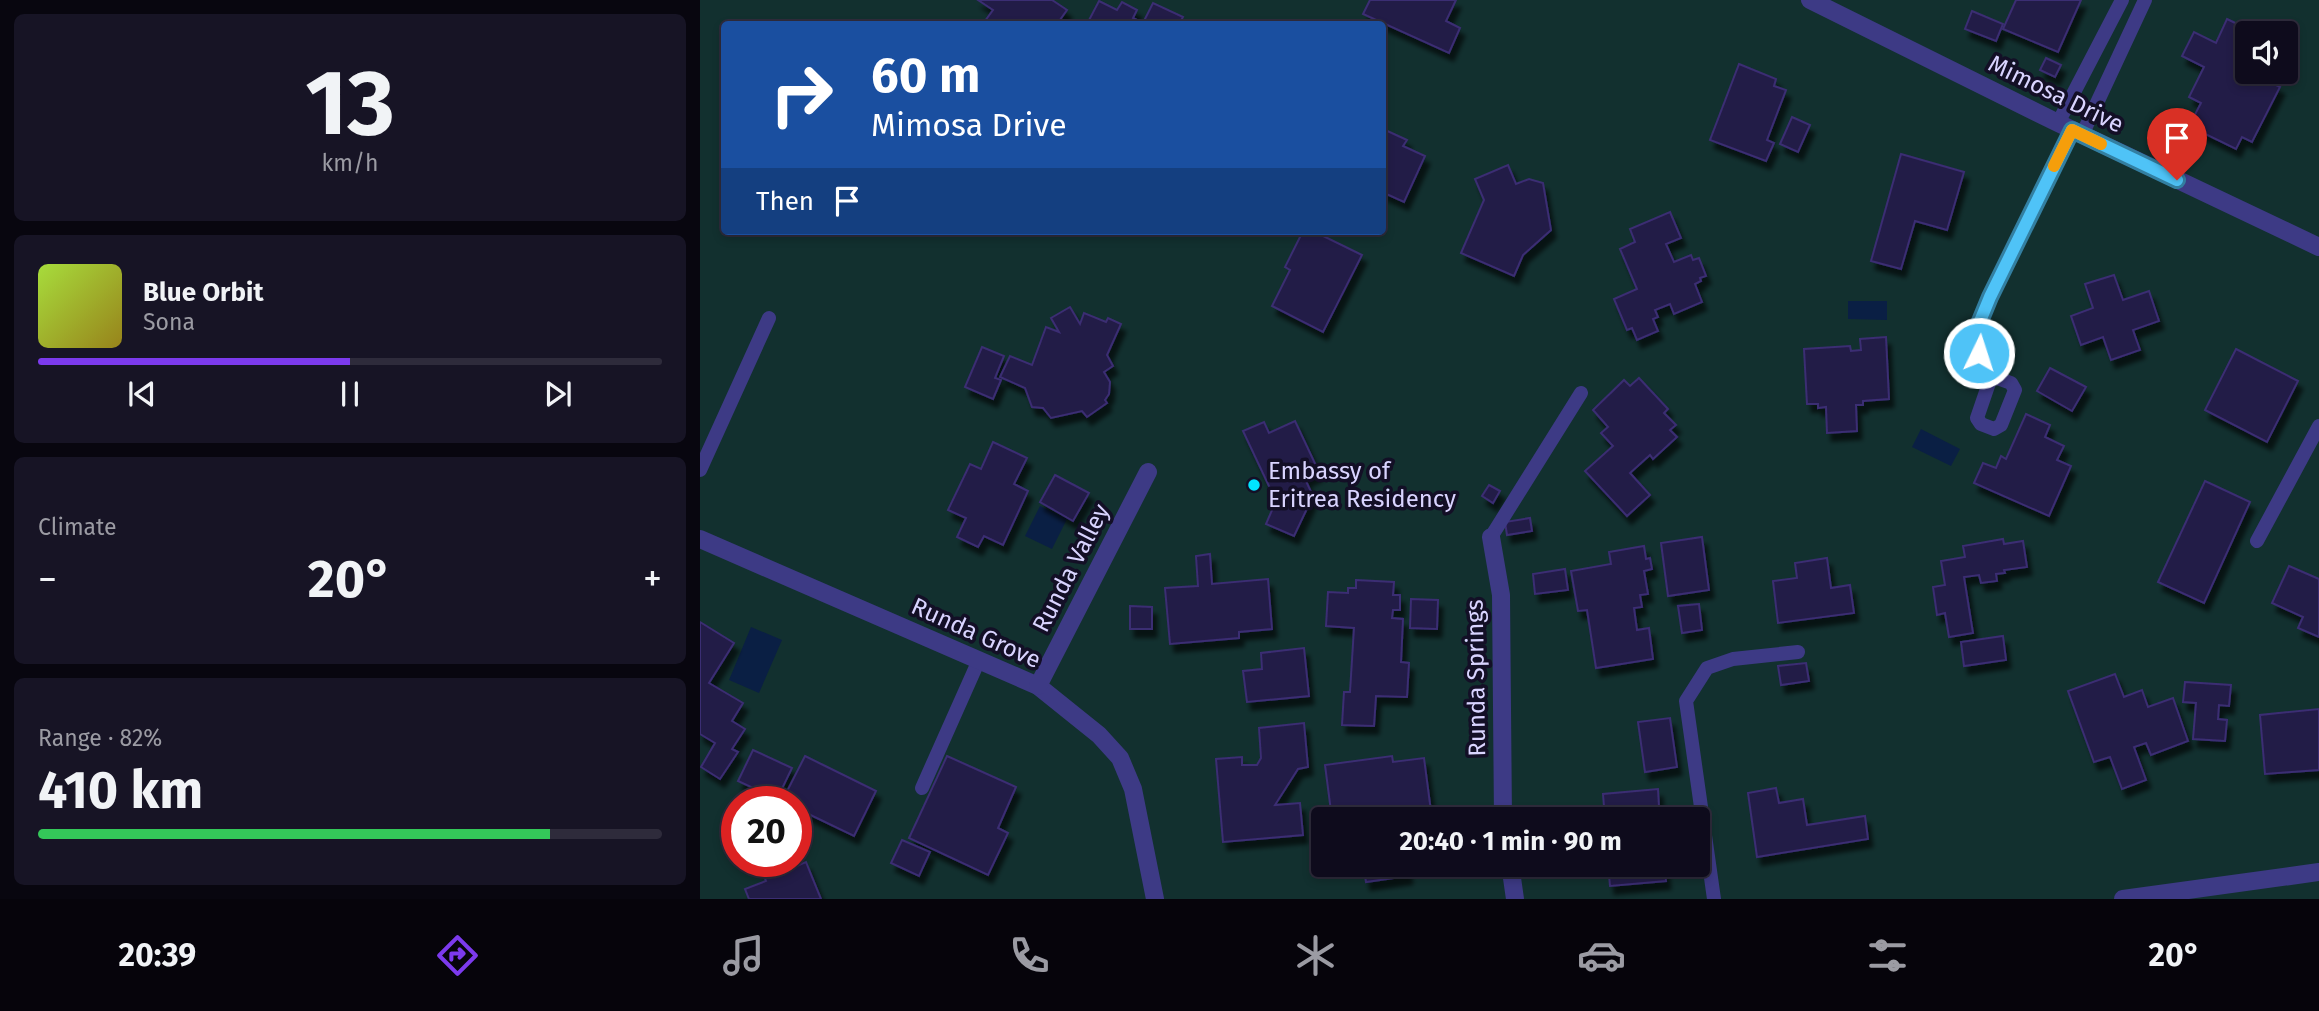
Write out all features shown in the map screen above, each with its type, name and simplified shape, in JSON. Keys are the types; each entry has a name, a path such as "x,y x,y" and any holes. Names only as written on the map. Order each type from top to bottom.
{"street":[{"name":"Mimosa Drive","path":"1810,0 2071,129 2319,247"},
{"name":"Runda Valley","path":"1038,686 1148,472"},
{"name":"Runda Springs","path":"1491,537 1501,595 1503,807"},
{"name":"Runda Grove","path":"700,539 1038,686 1098,735 1119,758 1133,789 1155,899"},
{"path":"2123,899 2319,872"},
{"path":"1511,877 1514,899"}],"lane":[{"path":"2071,129 2122,0"},
{"path":"1994,377 1979,353 1976,331 2071,129 2145,0"},
{"path":"700,470 769,318"},
{"path":"1491,537 1581,393"},
{"path":"2258,541 2319,426"},
{"path":"1714,899 1686,701 1707,668 1732,659 1798,652"},
{"path":"922,789 979,660"}],"green space":[{"path":"700,0 2319,0 2319,899 700,899"}],"water":[{"path":"1848,301 1887,301 1887,320 1848,319"},
{"path":"1921,429 1960,449 1951,466 1912,447"},
{"path":"1040,506 1067,519 1052,549 1025,536"},
{"path":"751,627 782,640 759,693 729,680"}],"building":[{"path":"978,0 1052,0 1067,10 1059,21 985,21 993,10"},
{"path":"1370,0 1456,0 1446,21 1460,28 1449,53 1386,24 1386,21 1378,21 1363,14"},
{"path":"2016,0 2081,0 2058,52 2003,29"},
{"path":"1099,1 1117,10 1122,2 1137,10 1133,18 1139,21 1089,21"},
{"path":"1153,3 1183,17 1181,21 1144,21"},
{"path":"1972,11 2003,24 1996,41 1965,29"},
{"path":"2227,19 2235,23 2235,84 2274,84 2280,87 2252,142 2242,137 2236,149 2189,126 2201,103 2189,97 2204,67 2182,56 2194,32 2216,43"},
{"path":"2046,58 2061,65 2055,77 2040,70"},
{"path":"1739,64 1776,79 1774,86 1786,90 1767,140 1774,143 1766,161 1710,140"},
{"path":"1792,117 1810,125 1798,152 1780,144"},
{"path":"1386,130 1407,140 1403,146 1425,156 1404,202 1386,194"},
{"path":"1901,154 1964,172 1947,230 1915,221 1901,269 1871,261"},
{"path":"1508,165 1516,184 1529,179 1543,183 1551,230 1523,255 1514,276 1461,253 1484,200 1475,179"},
{"path":"1670,212 1681,238 1666,244 1674,262 1691,255 1693,260 1699,258 1706,276 1695,284 1702,302 1674,314 1670,304 1655,310 1658,317 1653,319 1658,331 1637,340 1632,328 1627,330 1614,299 1637,289 1620,249 1635,242 1630,229"},
{"path":"1301,235 1321,235 1362,255 1323,332 1272,306 1290,270 1285,267"},
{"path":"2114,275 2123,300 2149,291 2159,321 2133,330 2140,350 2111,360 2103,337 2081,345 2071,316 2093,308 2085,284"},
{"path":"1070,307 1080,324 1084,313 1106,322 1108,318 1121,324 1107,355 1113,366 1104,372 1110,382 1109,394 1105,400 1107,403 1087,417 1082,411 1051,418 1043,408 1032,407 1025,388 1000,377 1010,356 1032,365 1046,327 1059,332 1051,318"},
{"path":"1886,337 1889,399 1863,401 1863,405 1856,405 1857,431 1827,433 1826,407 1818,408 1818,404 1807,404 1804,349 1850,346 1851,351 1861,350 1860,339"},
{"path":"982,347 1004,356 995,378 1001,380 993,399 965,387"},
{"path":"2236,349 2298,381 2267,442 2205,410"},
{"path":"2050,368 2086,387 2072,411 2037,391"},
{"path":"1639,378 1668,409 1664,413 1676,425 1670,430 1677,437 1653,459 1650,455 1630,473 1650,495 1627,516 1585,471 1613,446 1601,433 1608,427 1593,410 1624,380 1630,386"},
{"path":"2026,414 2050,425 2045,437 2064,446 2057,460 2071,466 2049,516 1974,483 1983,463 1996,468 2001,456 2006,459"},
{"path":"1295,421 1319,472 1305,479 1313,496 1294,536 1266,524 1276,501 1243,431 1264,422 1269,433"},
{"path":"993,442 1027,458 1014,484 1028,491 1003,545 984,536 978,547 957,537 966,518 948,510 970,464 981,469"},
{"path":"1055,475 1089,493 1073,521 1040,502"},
{"path":"2205,481 2250,502 2204,603 2158,582"},
{"path":"1489,485 1500,491 1493,503 1482,496"},
{"path":"1530,518 1532,531 1507,535 1505,522"},
{"path":"1702,537 1709,590 1668,596 1661,543"},
{"path":"2003,539 2004,544 2023,541 2027,567 2004,570 2005,573 1996,574 1997,581 1981,583 1979,575 1964,577 1973,633 1949,637 1945,613 1937,615 1933,587 1945,585 1941,561 1965,557 1963,546"},
{"path":"1644,546 1646,559 1650,558 1652,569 1644,571 1648,594 1640,595 1642,607 1634,608 1637,630 1649,628 1653,659 1596,668 1587,610 1578,611 1571,571 1611,564 1609,552"},
{"path":"1210,554 1212,584 1268,579 1272,629 1239,632 1239,638 1170,644 1165,588 1198,586 1196,556"},
{"path":"1827,558 1831,588 1850,585 1854,613 1778,623 1773,581 1797,578 1795,563"},
{"path":"2289,566 2319,579 2319,637 2298,628 2303,617 2272,603"},
{"path":"1565,569 1568,590 1535,594 1533,574"},
{"path":"1356,580 1394,582 1393,595 1400,595 1400,610 1393,610 1392,618 1403,619 1401,662 1409,663 1407,697 1376,696 1374,726 1342,725 1344,692 1350,692 1354,628 1326,626 1328,592 1348,593 1348,588 1356,588"},
{"path":"1411,599 1438,600 1437,629 1410,628"},
{"path":"1699,604 1702,630 1682,633 1678,606"},
{"path":"1130,606 1152,607 1152,629 1130,629"},
{"path":"700,622 734,643 709,683 743,703 732,721 745,729 732,749 738,752 720,779 701,767 715,743 700,734"},
{"path":"2003,636 2006,660 1964,666 1961,642"},
{"path":"1304,648 1309,696 1247,702 1243,671 1262,669 1261,653"},
{"path":"1806,663 1809,681 1781,685 1778,666"},
{"path":"2115,674 2124,697 2142,690 2148,707 2173,698 2188,741 2151,755 2146,743 2134,747 2146,780 2122,789 2110,757 2094,762 2068,691"},
{"path":"2185,682 2231,685 2229,706 2219,705 2218,719 2227,720 2225,741 2193,739 2196,703 2183,702"},
{"path":"2319,709 2319,770 2265,774 2260,715"},
{"path":"1670,718 1677,767 1645,772 1638,722"},
{"path":"1304,723 1308,767 1298,769 1275,805 1300,803 1303,835 1223,842 1216,759 1242,757 1242,765 1257,765 1261,758 1259,728"},
{"path":"753,750 792,768 783,786 749,786 738,781"},
{"path":"805,756 876,791 854,836 812,816 812,786 790,786"},
{"path":"947,756 1016,787 998,828 1008,833 988,875 909,838"},
{"path":"1392,756 1393,762 1424,758 1430,807 1330,807 1325,765"},
{"path":"1776,788 1779,803 1803,799 1807,825 1865,816 1868,839 1757,857 1748,793"},
{"path":"1658,789 1659,807 1604,807 1603,794"},
{"path":"902,840 930,852 919,876 891,863"},
{"path":"764,877 812,877 821,899 749,899 745,889 766,881"},
{"path":"1365,877 1401,877 1366,882"},
{"path":"1609,877 1666,877 1666,881 1610,886"}],"slow traffic":[{"path":"2054,166 2072,130 2101,144"}],"place":[{"name":"Embassy of Eritrea Residency","path":"1254,485"}],"route":[{"path":"1979,353 1976,331 1990,297 2072,130 2177,180"}]}
